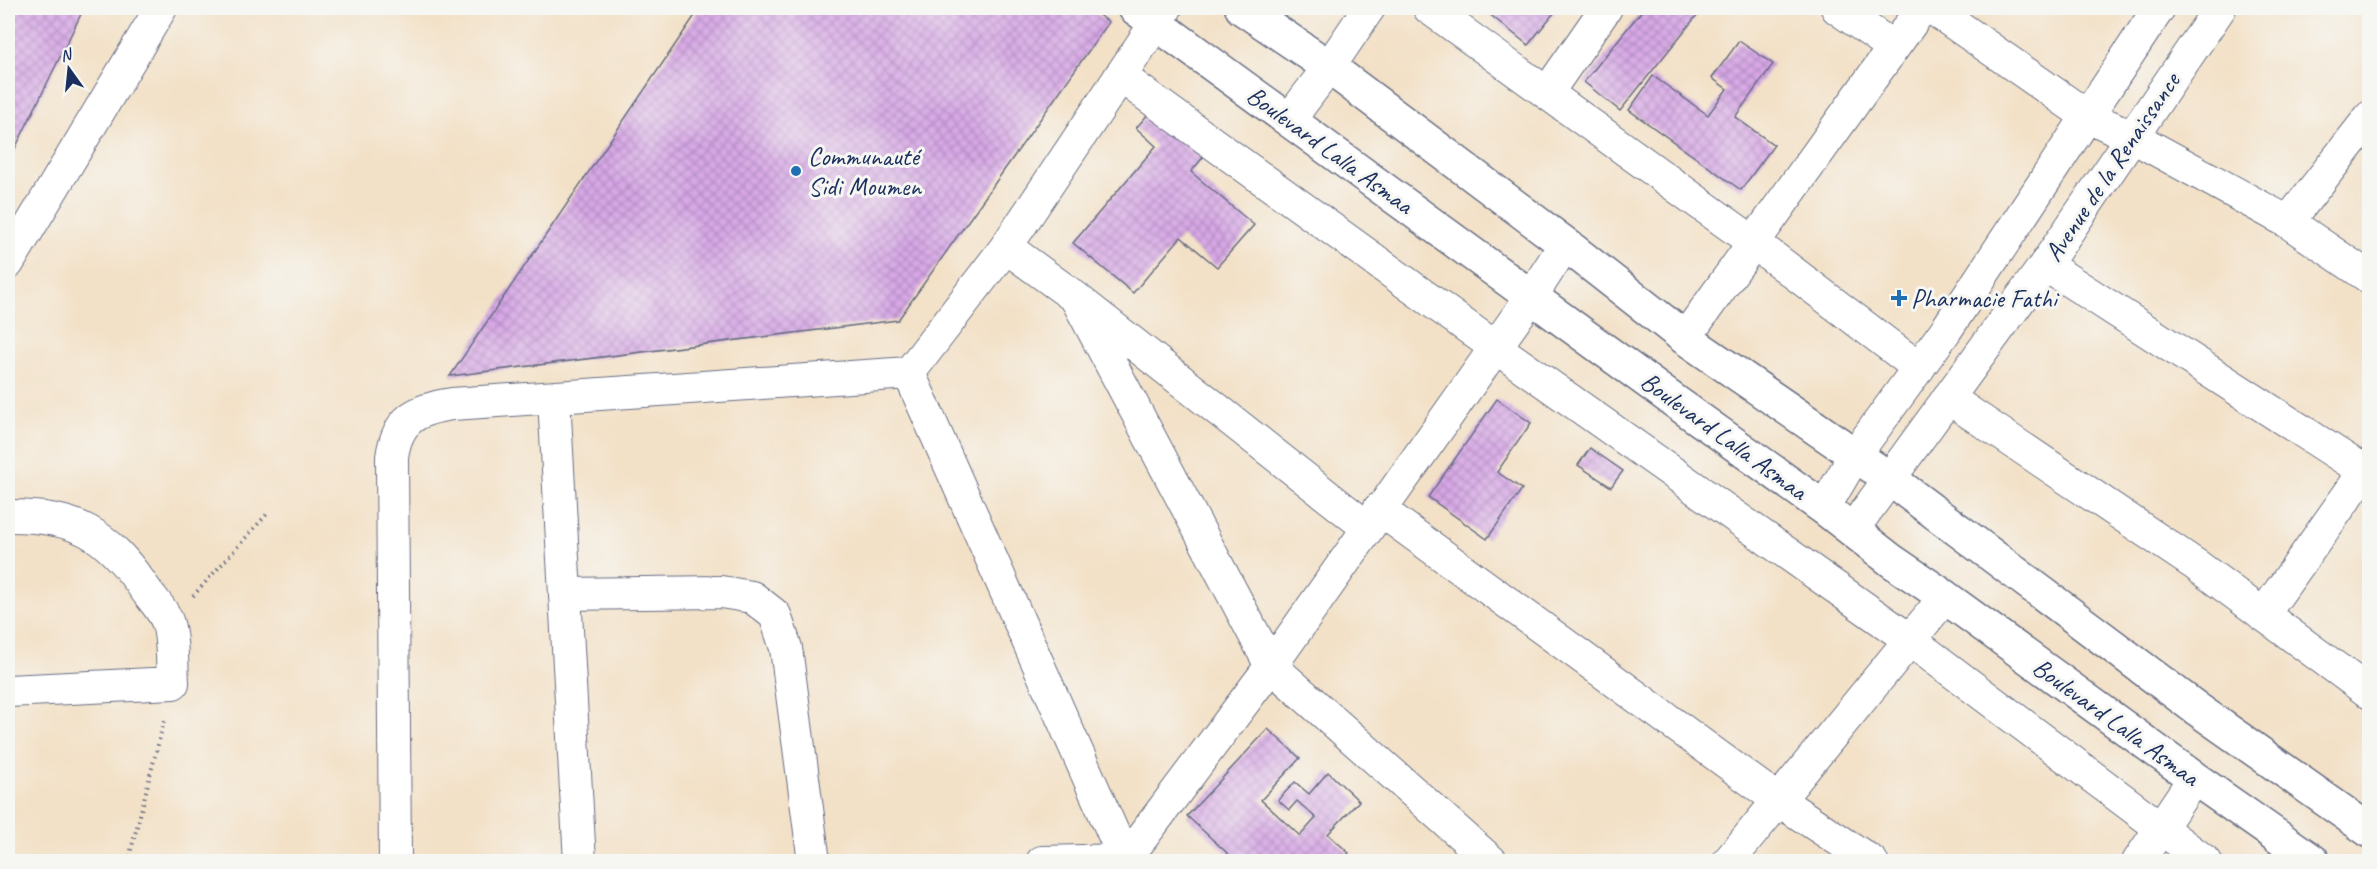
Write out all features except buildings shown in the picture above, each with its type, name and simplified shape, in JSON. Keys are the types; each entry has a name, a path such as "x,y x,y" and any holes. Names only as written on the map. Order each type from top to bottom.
{"main road":[{"path":"1242,8 1329,67 1565,244 1685,338 1890,479 2197,710 2370,831"},
{"name":"Boulevard Lalla Asmaa","path":"1152,13 1289,120 1853,529 1892,561 2193,778 2314,861"}],"street":[{"path":"8,263 161,8"},
{"path":"1289,120 1369,8"},
{"path":"1430,8 1753,242 1919,368"},
{"path":"1547,93 1606,8"},
{"path":"1837,8 1893,47"},
{"path":"1685,338 1922,8"},
{"path":"1932,8 2087,116 2133,138 2288,222 2370,278"},
{"name":"Avenue de la Renaissance","path":"1824,508 1855,455 1946,330 2159,8"},
{"name":"Avenue de la Renaissance","path":"1853,529 2045,265 2220,8"},
{"path":"395,861 392,468 395,439 413,415 431,407 909,373 1006,247 1120,76 1152,13"},
{"path":"1120,76 1496,347 1910,640 2206,861"},
{"path":"2288,222 2370,117"},
{"path":"1126,861 1270,666 1531,297 1565,244"},
{"path":"1006,247 1374,519 1778,800 1872,861"},
{"path":"2045,265 2367,467 2264,615"},
{"path":"1076,298 1270,666 1492,861"},
{"path":"909,373 1126,861"},
{"path":"554,398 580,861"},
{"path":"1948,398 2196,565 2370,693"},
{"path":"8,508 80,526 100,538 134,574 168,623 173,683 8,691"},
{"path":"565,594 722,592 752,597 775,615 786,648 814,861"},
{"path":"1728,861 1945,597"},
{"path":"2138,861 2193,778"},
{"path":"1042,861 1126,861"}],"path":[{"path":"168,623 268,513"},
{"path":"128,861 173,683"}],"place":[{"name":"Communauté Sidi Moumen","path":"796,171"},
{"name":"Pharmacie Fathi","path":"1899,298"}]}
